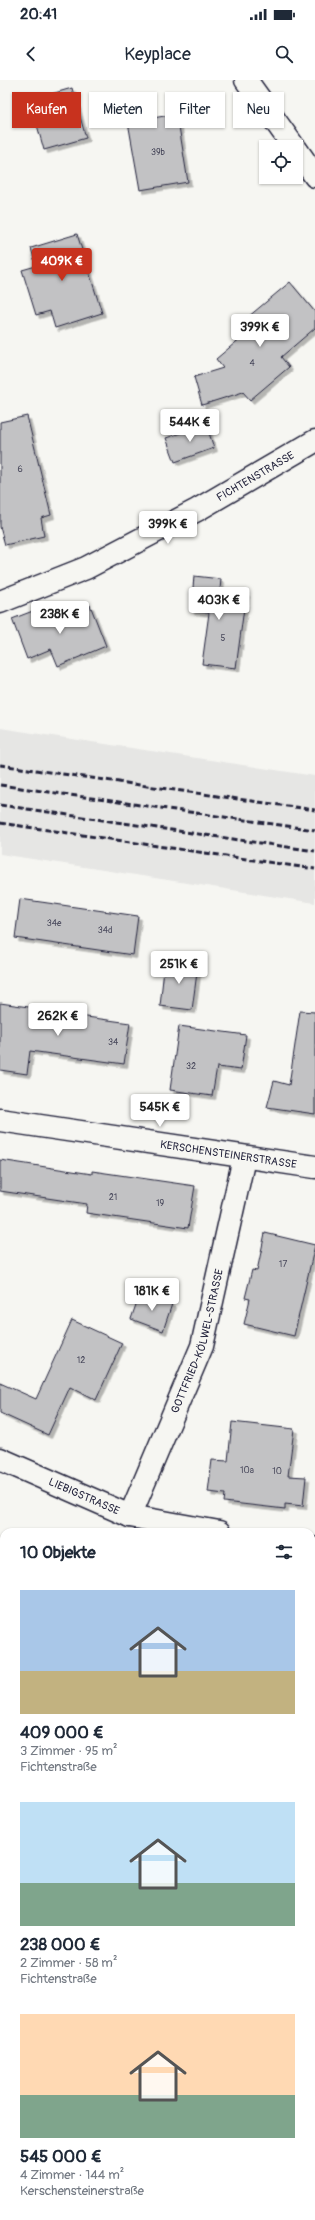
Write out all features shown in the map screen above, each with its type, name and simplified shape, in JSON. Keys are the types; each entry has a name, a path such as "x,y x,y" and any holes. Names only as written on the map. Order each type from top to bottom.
{"street":[{"path":"246,80 289,140"},
{"path":"303,159 315,176"},
{"name":"FICHTENSTRASSE","path":"0,602 86,568 197,510 315,441"},
{"name":"KERSCHENSTEINERSTRASSE","path":"0,1120 244,1158 315,1167"},
{"name":"GOTTFRIED-KÖLWEL-STRASSE","path":"130,1516 202,1346 244,1158"},
{"name":"LIEBIGSTRASSE","path":"0,1458 130,1516 197,1528"}],"shaded area":[{"path":"0,728 315,776 315,903 0,854"}],"building":[{"path":"72,88 73,92 58,92"},
{"path":"165,116 165,128 179,128 188,182 140,190 129,128 157,128 157,117"},
{"path":"81,120 86,138 44,150 38,128 81,128"},
{"path":"77,234 102,313 55,328 50,311 36,315 22,270 36,266 31,248"},
{"path":"290,282 315,312 315,328 281,357 289,367 250,400 243,392 202,405 194,377 223,368 216,359 255,326 248,317"},
{"path":"27,416 51,515 41,518 44,536 5,545 0,527 0,422"},
{"path":"206,424 214,448 175,462 166,438"},
{"path":"194,576 221,579 220,590 246,593 236,668 202,664 209,613 191,611"},
{"path":"90,605 106,646 58,666 51,649 27,659 12,619 38,609 43,623"},
{"path":"20,899 138,916 133,955 15,938"},
{"path":"165,960 198,965 192,1010 160,1006"},
{"path":"0,1003 36,1008 36,1010 130,1023 124,1064 30,1051 27,1074 0,1070"},
{"path":"300,1011 315,1012 315,1114 267,1107 274,1081 289,1085"},
{"path":"179,1026 246,1035 241,1070 217,1067 212,1096 170,1090"},
{"path":"0,1160 92,1174 92,1171 195,1186 188,1228 86,1213 87,1204 0,1191"},
{"path":"265,1233 315,1245 294,1336 244,1324 250,1299 245,1298 252,1270 257,1271"},
{"path":"140,1293 172,1304 163,1331 131,1319"},
{"path":"72,1320 122,1343 96,1400 70,1387 48,1435 0,1413 0,1383 36,1399"},
{"path":"232,1422 294,1429 288,1476 306,1477 303,1506 285,1504 285,1509 224,1502 225,1494 208,1492 212,1460 228,1461"}],"railway":[{"path":"0,765 315,810"},
{"path":"0,785 315,830"},
{"path":"0,805 315,851"},
{"path":"0,823 315,869"}]}
